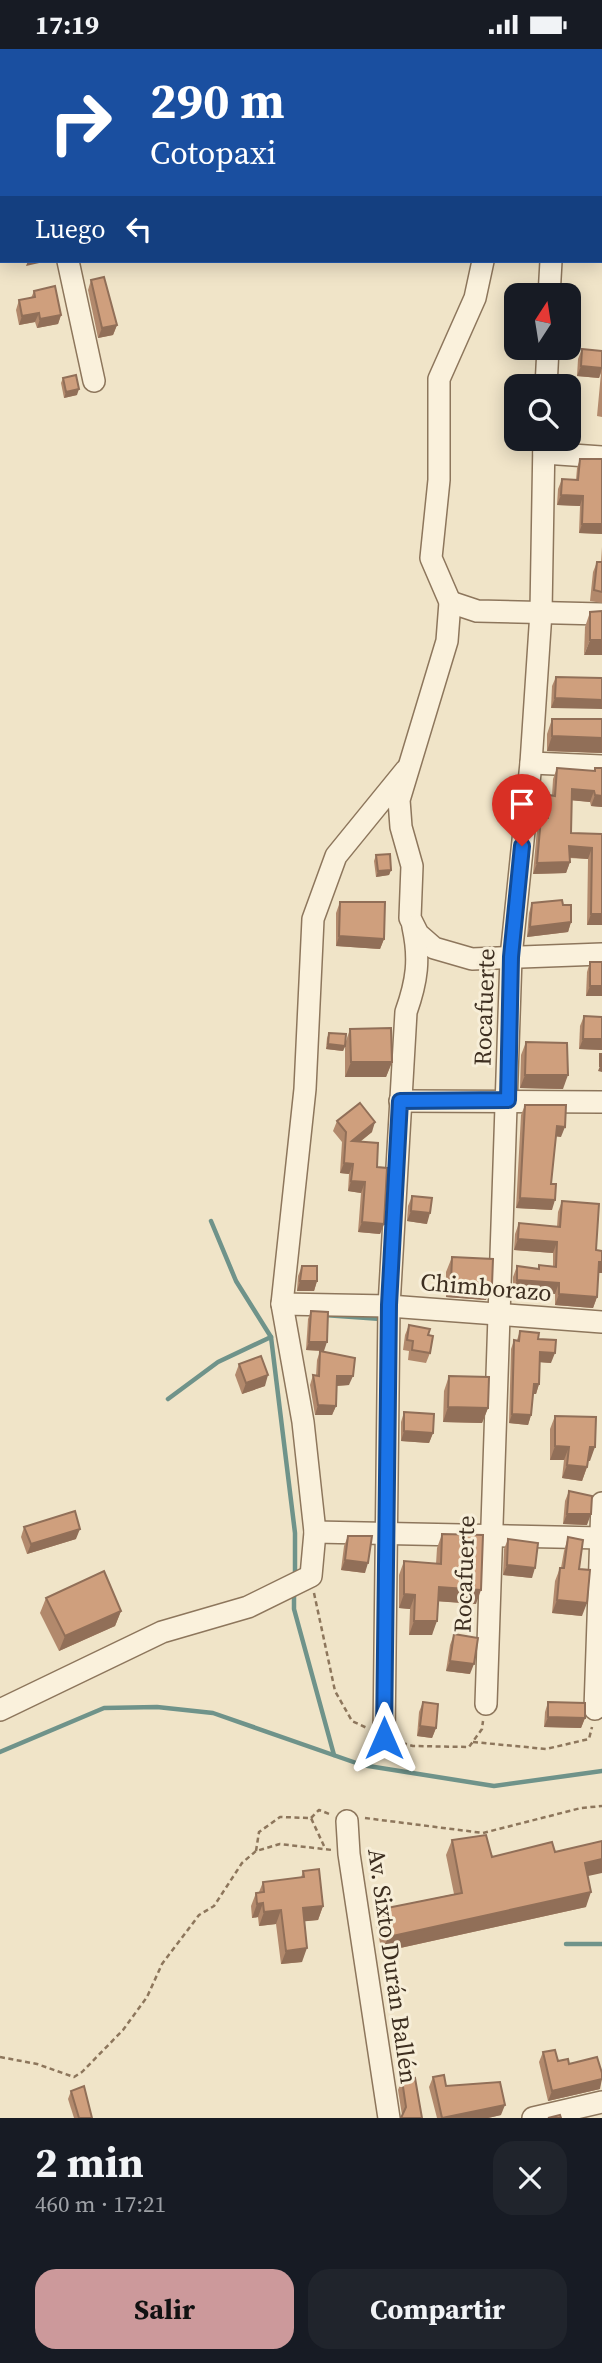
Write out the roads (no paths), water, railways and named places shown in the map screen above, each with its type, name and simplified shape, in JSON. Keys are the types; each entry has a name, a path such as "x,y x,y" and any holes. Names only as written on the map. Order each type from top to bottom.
{"street":[{"path":"68,263 94,381"},
{"path":"384,1738 389,1305 406,1012 417,980 418,953 411,918 412,866 399,814 406,770 447,641 450,602 431,558 439,480 439,379 475,298 483,263"},
{"path":"550,283 551,263"},
{"name":"Rocafuerte","path":"486,1704 511,957 531,763 541,612 544,451"},
{"path":"570,451 602,457"},
{"path":"450,602 477,611 602,614"},
{"path":"531,763 602,766"},
{"path":"0,1710 162,1632 248,1607 311,1576 315,1532 303,1422 282,1304 305,1089 313,919 336,856 406,770"},
{"path":"411,918 422,939 442,953 472,959 602,954"},
{"path":"400,1101 602,1102"},
{"name":"Chimborazo","path":"282,1304 389,1305 499,1316 602,1322"},
{"path":"595,1709 602,1503"},
{"path":"315,1532 601,1538"},
{"name":"Av. Sixto Durán Ballén","path":"347,1821 349,1854 389,2118"},
{"path":"533,2118 602,2102"}],"waterway":[{"path":"211,1221 236,1281 271,1337 295,1533 295,1578"},
{"path":"324,1315 381,1319"},
{"path":"168,1399 218,1362 271,1337"},
{"path":"294,1590 294,1609 334,1755"},
{"path":"0,1752 104,1708 157,1707 213,1713 362,1765 494,1786 602,1771"},
{"path":"566,1944 602,1944"}]}
